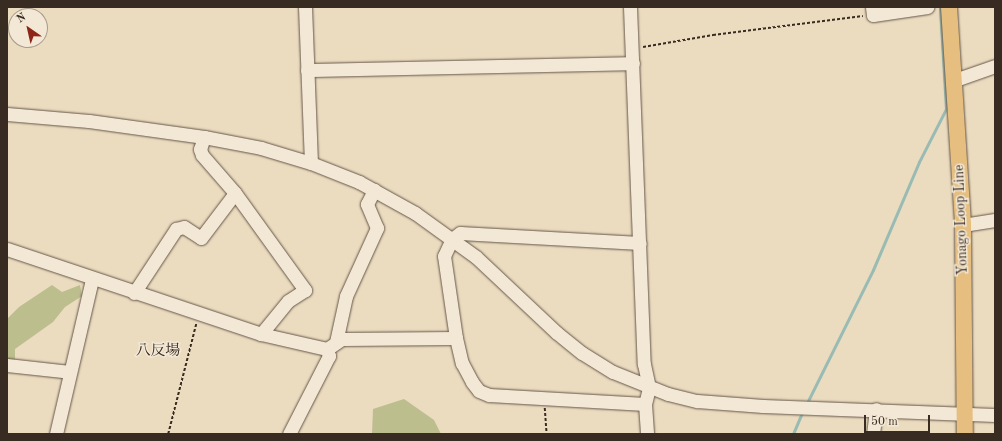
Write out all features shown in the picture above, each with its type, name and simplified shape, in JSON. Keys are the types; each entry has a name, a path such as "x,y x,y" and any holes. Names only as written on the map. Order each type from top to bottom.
{"main road":[{"name":"Yonago Loop Line","path":"949,7 955,80 962,225 965,434"}],"street":[{"path":"305,7 311,163"},
{"path":"630,7 644,364 649,388 645,404 647,434"},
{"path":"873,11 927,7"},
{"path":"307,70 633,63"},
{"path":"955,80 995,66"},
{"path":"7,114 89,121 204,137 261,148 311,163 374,190 415,213 476,257 556,333 582,353 613,372 649,388 697,401 964,412 995,415"},
{"path":"204,137 200,149 202,155 236,193 304,290 288,301 261,334"},
{"path":"289,434 329,356 346,296 377,228 368,204 374,190"},
{"path":"134,293 176,229 184,228 201,238 236,193"},
{"path":"962,225 995,220"},
{"path":"640,243 460,233 452,239 444,256 456,338 462,363 479,391 489,394 645,404"},
{"path":"7,249 92,279 261,334 332,346 342,339 456,338"},
{"path":"56,434 92,279"},
{"path":"7,365 70,372"},
{"path":"873,434 876,409"}],"path":[{"path":"632,50 712,35 873,11"},
{"path":"168,434 199,314"},
{"path":"544,397 548,434"}],"green space":[{"path":"52,285 62,292 80,285 82,296 65,307 53,322 15,349 15,364 7,361 7,319 19,307"},
{"path":"404,399 434,420 441,434 372,434 373,409"}],"waterway":[{"path":"807,403 873,270 919,162 946,109 940,7"},
{"path":"793,434 803,411"}],"district":[{"name":"八反場","path":"158,352"}]}
